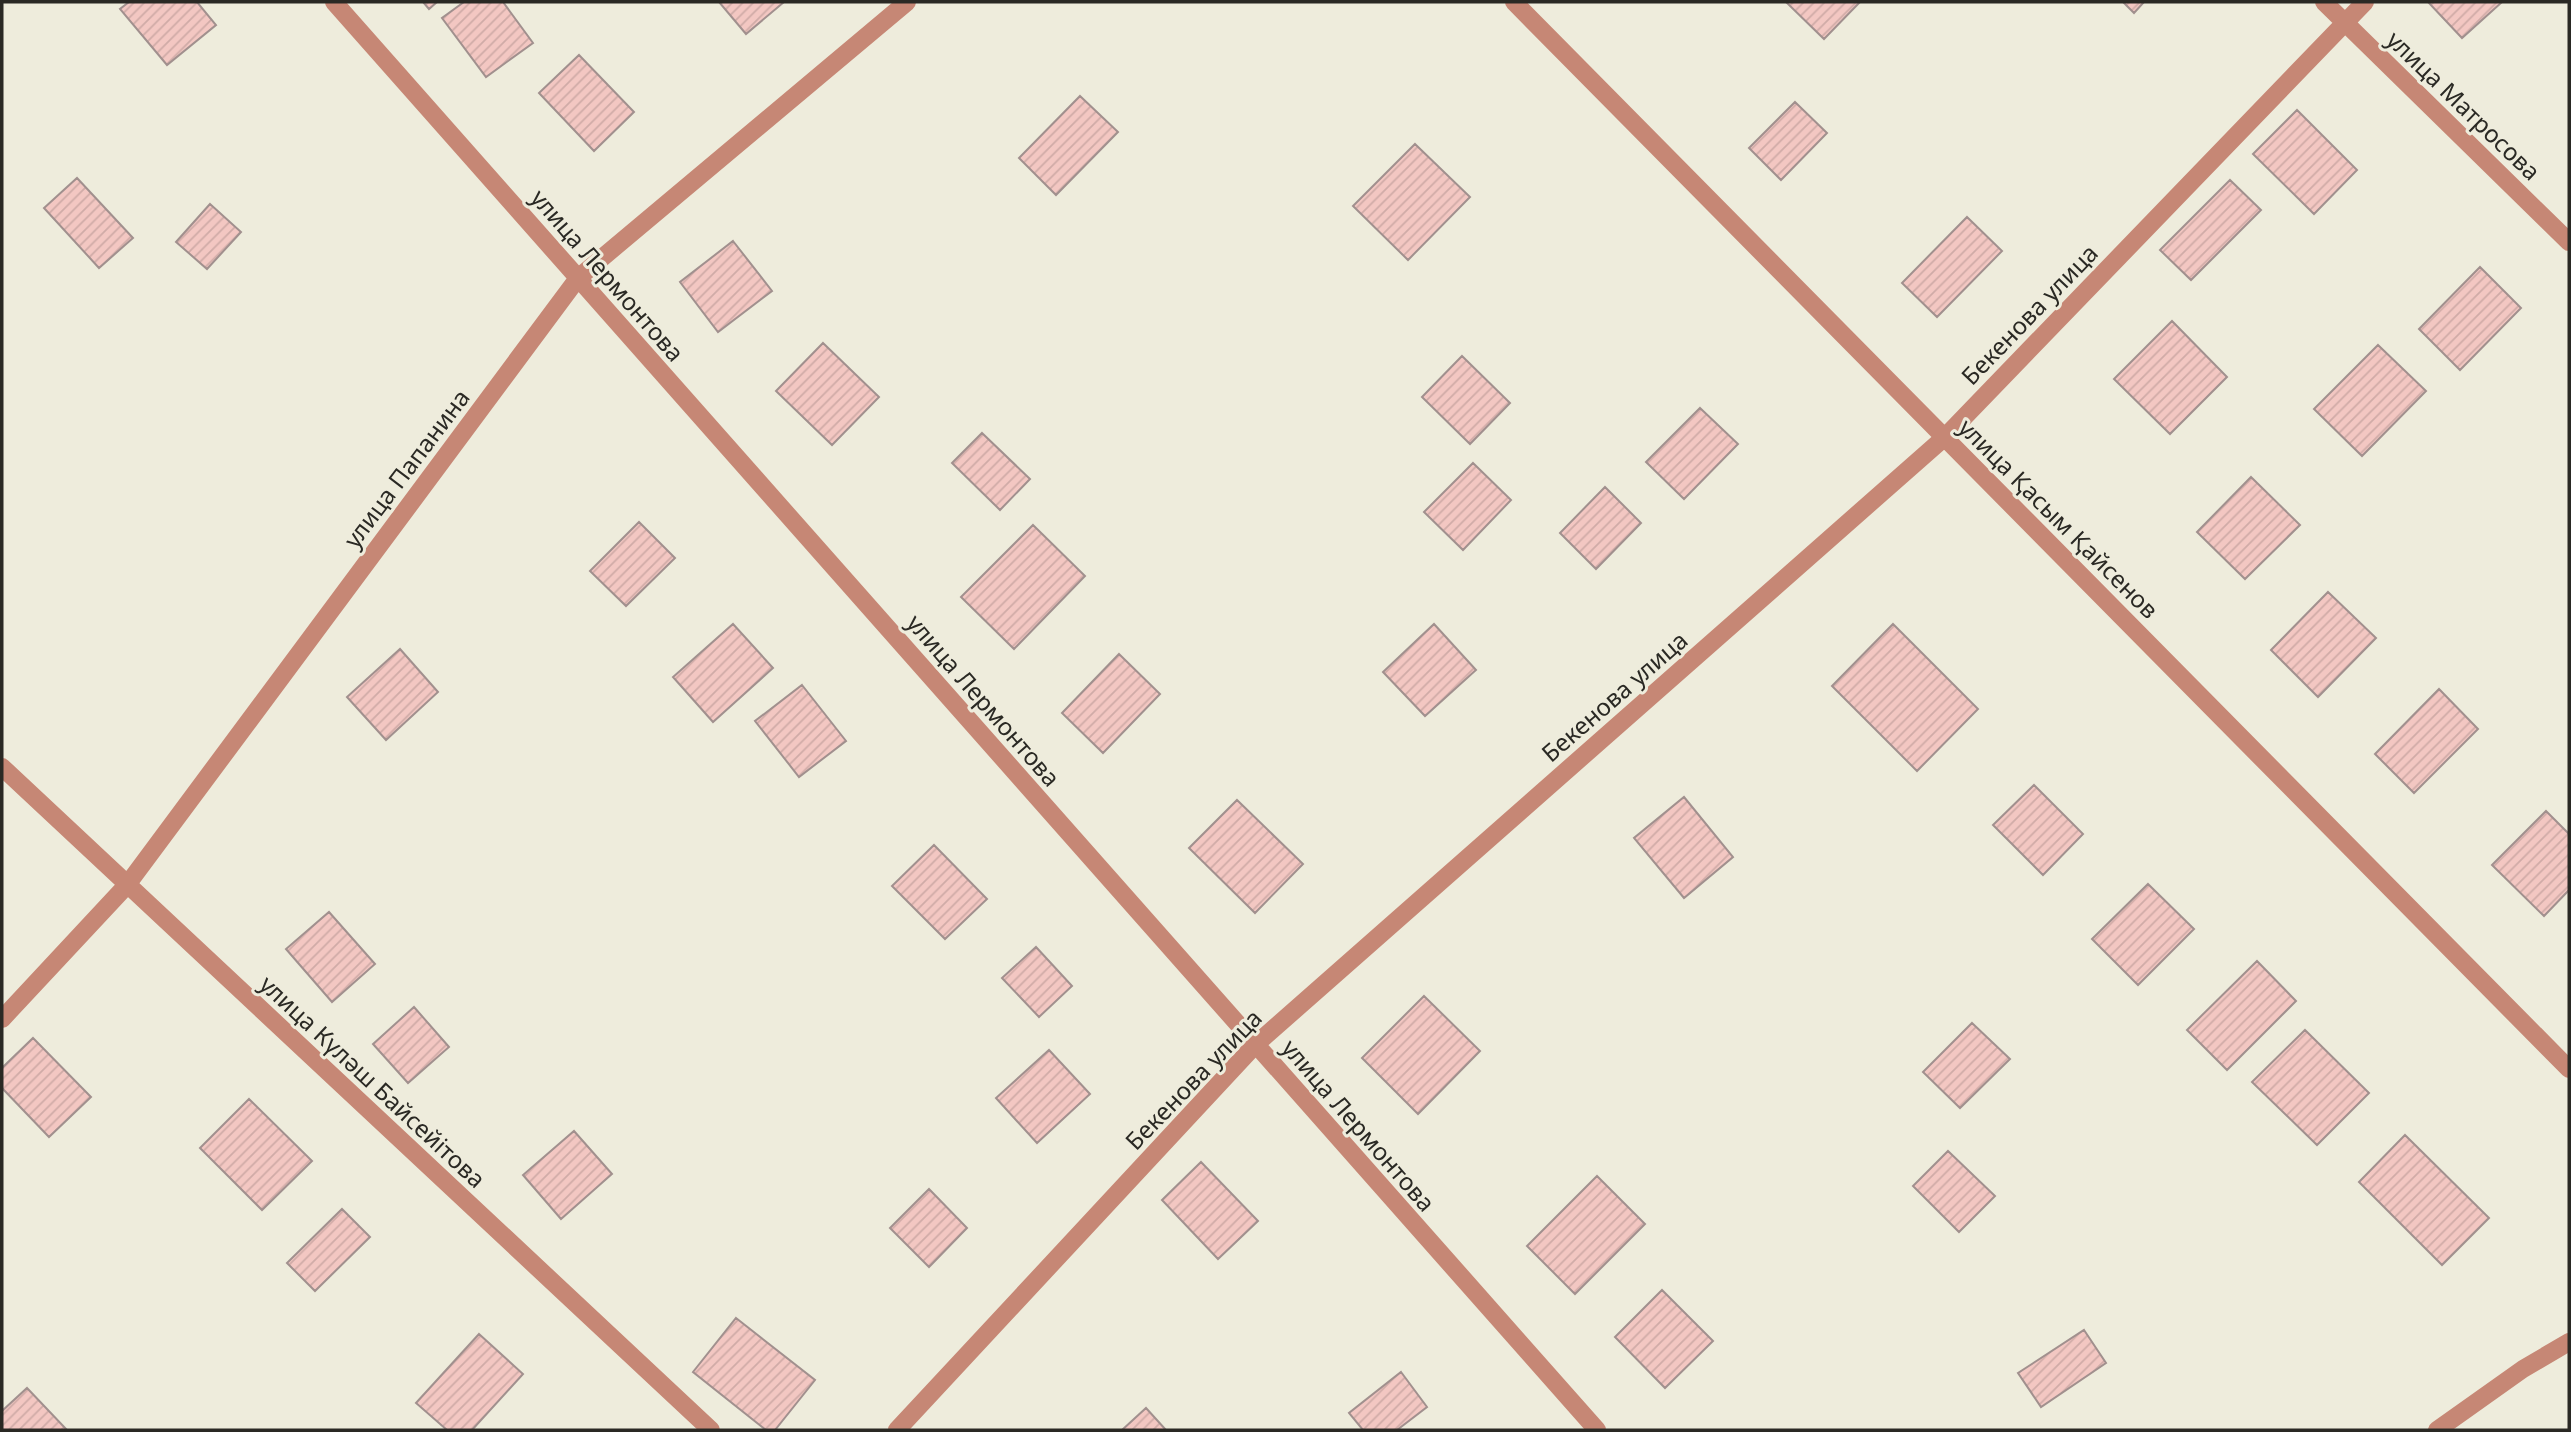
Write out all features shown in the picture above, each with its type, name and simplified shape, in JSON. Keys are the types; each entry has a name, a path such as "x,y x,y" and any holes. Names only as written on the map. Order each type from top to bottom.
{"street":[{"name":"улица Лермонтова","path":"334,2 1597,1430"},
{"name":"улица Папанина","path":"2,1020 127,885 578,278 907,2"},
{"name":"улица Қасым Қайсенов","path":"1514,2 2569,1069"},
{"name":"улица Матросова","path":"2324,2 2569,242"},
{"name":"Бекенова улица","path":"897,1430 1255,1045 1945,437 2365,2"},
{"name":"улица Күләш Байсейітова","path":"2,767 710,1430"},
{"path":"2437,1430 2523,1369 2569,1342"}],"building":[{"path":"129,2 197,2 216,25 167,65 120,9"},
{"path":"423,2 437,2 429,9"},
{"path":"464,2 503,2 533,43 486,77 442,18"},
{"path":"719,2 784,2 746,34"},
{"path":"1786,2 1860,2 1824,39"},
{"path":"2123,2 2144,2 2134,13"},
{"path":"2428,2 2502,2 2462,38"},
{"path":"579,55 634,112 594,151 539,93"},
{"path":"1080,96 1118,132 1056,195 1019,158"},
{"path":"1795,102 1827,133 1781,180 1749,148"},
{"path":"2297,110 2357,170 2314,214 2253,154"},
{"path":"1415,144 1470,197 1408,260 1353,206"},
{"path":"77,178 133,238 99,268 44,208"},
{"path":"2230,180 2261,210 2191,280 2160,250"},
{"path":"210,204 241,232 207,269 176,242"},
{"path":"1967,217 2002,251 1937,317 1902,283"},
{"path":"733,241 772,291 718,332 680,282"},
{"path":"2480,267 2521,308 2460,370 2419,329"},
{"path":"2172,321 2227,377 2170,434 2114,379"},
{"path":"823,343 879,397 832,445 776,391"},
{"path":"2378,345 2426,391 2362,456 2314,409"},
{"path":"1462,356 1510,403 1470,444 1422,397"},
{"path":"1700,408 1738,444 1684,499 1646,462"},
{"path":"982,433 1030,479 1000,510 952,463"},
{"path":"1473,463 1511,500 1463,550 1424,512"},
{"path":"2251,477 2300,525 2245,579 2197,532"},
{"path":"1605,487 1641,523 1596,569 1560,533"},
{"path":"639,522 675,558 626,606 590,571"},
{"path":"1033,525 1085,576 1014,649 961,597"},
{"path":"2328,592 2376,638 2318,697 2271,650"},
{"path":"733,624 773,668 713,722 673,677"},
{"path":"1434,624 1476,670 1425,716 1383,672"},
{"path":"1893,624 1978,709 1917,771 1832,686"},
{"path":"400,649 438,692 386,740 347,697"},
{"path":"1119,654 1160,694 1103,753 1062,713"},
{"path":"802,685 846,741 799,777 755,721"},
{"path":"2439,689 2478,729 2414,793 2375,754"},
{"path":"2034,785 2083,834 2043,875 1993,825"},
{"path":"1684,797 1733,857 1684,898 1634,838"},
{"path":"1237,800 1303,864 1255,913 1189,848"},
{"path":"2546,811 2569,834 2569,890 2544,916 2492,865"},
{"path":"934,845 987,899 945,939 892,886"},
{"path":"2148,884 2194,929 2138,985 2092,939"},
{"path":"329,912 375,964 332,1002 286,949"},
{"path":"1036,947 1072,986 1039,1017 1002,978"},
{"path":"2257,961 2296,1001 2227,1070 2187,1030"},
{"path":"1424,996 1480,1051 1418,1114 1362,1058"},
{"path":"414,1007 449,1047 408,1083 373,1044"},
{"path":"1972,1023 2010,1059 1960,1108 1923,1072"},
{"path":"2305,1030 2369,1093 2317,1145 2252,1082"},
{"path":"33,1038 91,1097 49,1137 2,1088 2,1068"},
{"path":"1049,1050 1090,1094 1037,1143 996,1098"},
{"path":"249,1099 312,1161 262,1210 200,1148"},
{"path":"574,1131 612,1174 561,1219 523,1175"},
{"path":"2405,1135 2489,1218 2442,1265 2359,1182"},
{"path":"1948,1151 1995,1196 1959,1232 1913,1186"},
{"path":"1201,1162 1258,1221 1218,1259 1162,1200"},
{"path":"1597,1176 1645,1224 1575,1294 1527,1246"},
{"path":"929,1189 967,1228 929,1267 890,1228"},
{"path":"342,1209 370,1237 315,1291 287,1263"},
{"path":"1662,1290 1713,1341 1665,1388 1615,1337"},
{"path":"736,1318 815,1380 775,1430 766,1430 693,1372"},
{"path":"2084,1330 2106,1363 2041,1407 2018,1373"},
{"path":"479,1334 523,1374 472,1430 447,1430 416,1403"},
{"path":"1401,1372 1427,1407 1397,1430 1363,1430 1349,1413"},
{"path":"27,1388 67,1430 2,1430 2,1411"},
{"path":"1146,1408 1166,1430 1122,1430"}]}
